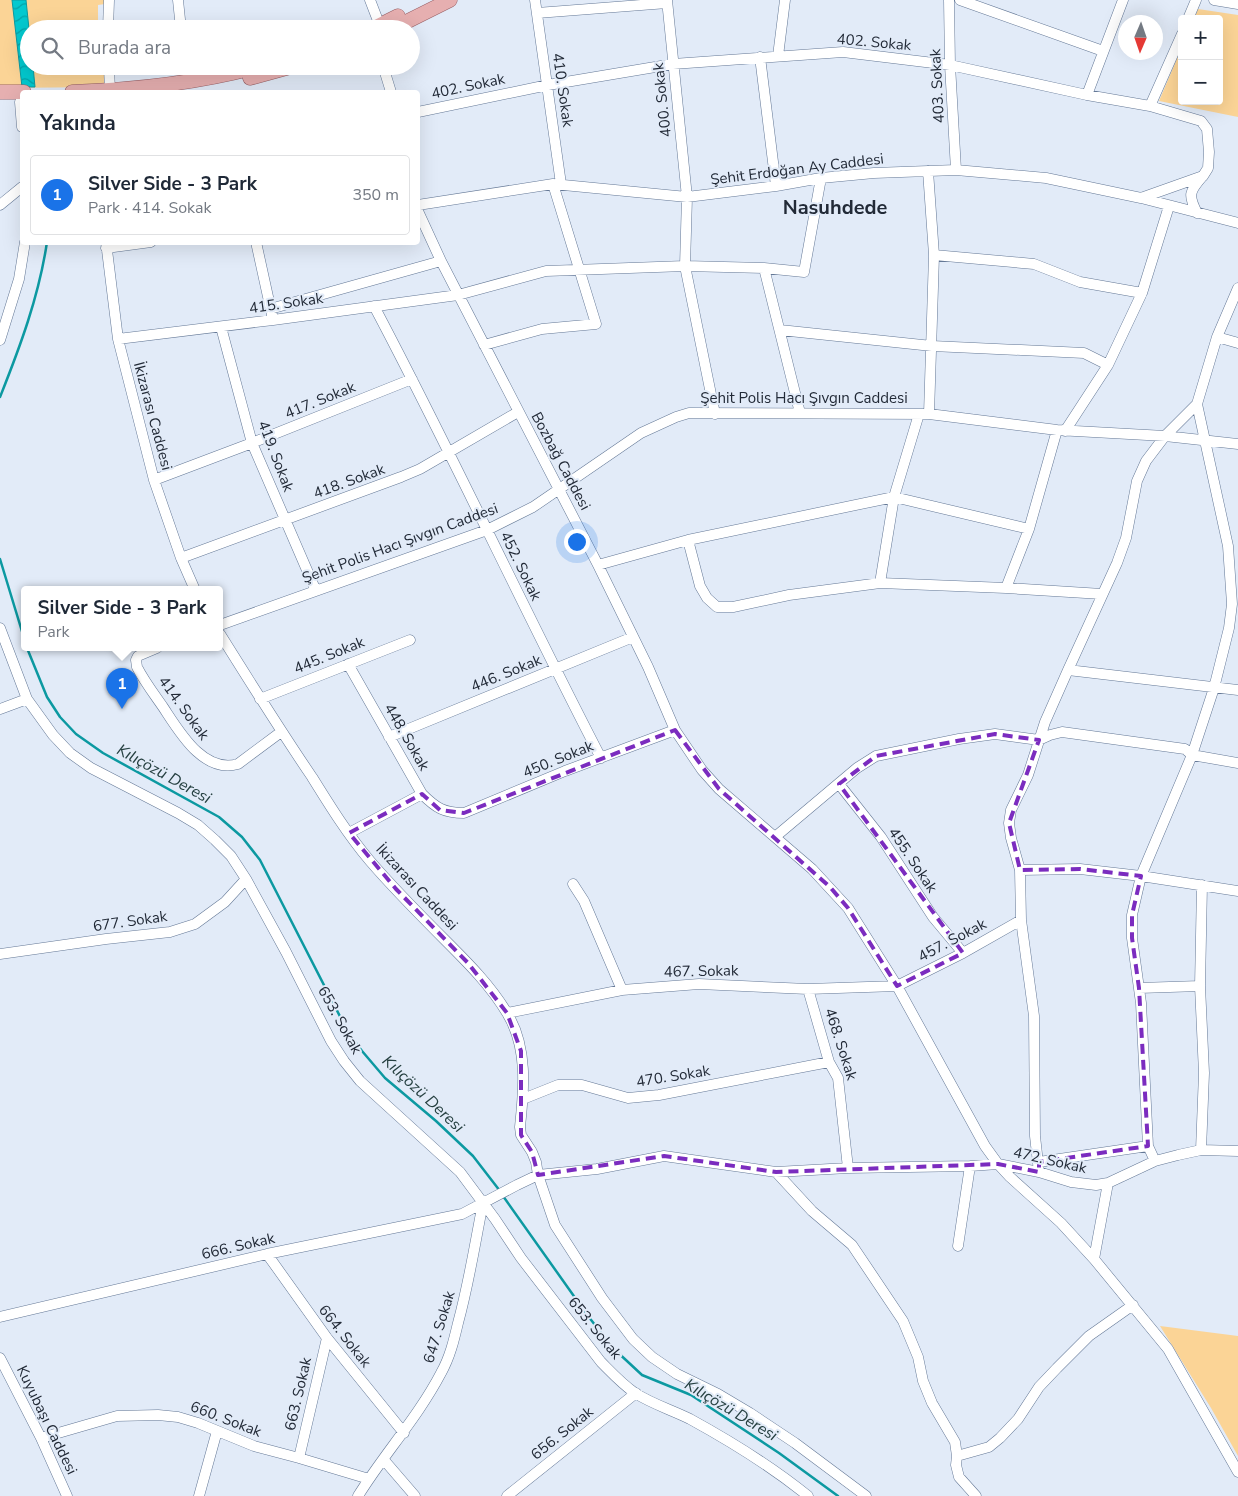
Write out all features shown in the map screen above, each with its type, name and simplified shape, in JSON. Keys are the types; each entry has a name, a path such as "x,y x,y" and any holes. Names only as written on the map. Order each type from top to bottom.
{"main road":[{"path":"395,20 429,0"},
{"path":"401,20 450,0"},
{"path":"130,90 190,82 221,75"},
{"path":"193,90 224,85 261,75"},
{"path":"0,92 20,98"},
{"path":"0,101 20,99"}],"street":[{"path":"108,20 109,0"},
{"path":"178,0 180,20"},
{"path":"370,0 378,20"},
{"name":"410. Sokak","path":"484,345 542,329 596,324 579,269 557,184 548,85 535,0"},
{"path":"778,56 785,0"},
{"name":"403. Sokak","path":"949,0 950,65 956,170"},
{"path":"960,0 1103,51"},
{"path":"1087,95 1123,0"},
{"path":"1190,15 1196,0"},
{"path":"1214,0 1238,4"},
{"path":"537,13 667,1"},
{"name":"400. Sokak","path":"667,1 687,198 685,266 715,414"},
{"path":"1150,106 1178,43"},
{"name":"402. Sokak","path":"420,112 548,85 673,64 843,52 950,65 1087,95 1150,106 1201,121 1207,129 1209,152 1208,168 1192,189 1191,200 1197,213"},
{"path":"760,57 776,186"},
{"path":"109,75 110,90"},
{"path":"189,75 190,82"},
{"path":"386,75 390,90"},
{"path":"880,583 894,497 924,414 932,346 934,255 928,170"},
{"name":"Şehit Erdoğan Ay Caddesi","path":"420,205 557,184 687,198 821,178 928,170 956,170 1046,178 1141,198 1238,223"},
{"path":"1141,198 1203,176"},
{"name":"415. Sokak","path":"118,339 458,295 546,271 685,266 764,268 804,272 821,178"},
{"path":"0,205 20,188"},
{"path":"1006,588 1029,529 1061,430 1108,365 1142,293 1169,206"},
{"name":"Bozbağ Caddesi","path":"420,215 458,295 598,565 675,730 710,780 812,869 848,908 896,986 984,1146 1010,1177 1061,1223 1094,1259 1168,1349 1238,1472"},
{"path":"0,340 19,279 24,245"},
{"name":"İkizarası Caddesi","path":"106,245 118,339 154,480 181,558 193,586"},
{"path":"257,245 273,320"},
{"path":"934,255 1034,264 1080,282 1142,293"},
{"path":"270,309 441,261"},
{"path":"764,268 800,413"},
{"path":"1155,1161 1148,1146 1139,988 1132,938 1132,915 1141,876 1192,755 1214,688 1235,605 1228,546 1197,404 1217,337 1238,288"},
{"name":"452. Sokak","path":"374,306 487,530 554,669 601,758"},
{"name":"419. Sokak","path":"221,327 252,444 316,590"},
{"path":"780,330 932,346 1084,353 1108,365"},
{"path":"1217,337 1238,342"},
{"name":"417. Sokak","path":"154,480 252,444 412,379"},
{"path":"1148,1146 1039,1167 1034,1136 1034,1016 1022,920 1020,870 1010,838 1009,823 1011,810 1028,776 1039,740 1068,670 1117,563 1126,538 1137,481 1146,461 1165,436 1197,404"},
{"name":"418. Sokak","path":"181,558 285,521 420,469 518,412"},
{"name":"Şehit Polis Hacı Şıvgın Caddesi","path":"223,624 487,530 533,507 652,427 689,413 924,414 1061,430 1165,436 1238,444"},
{"path":"598,565 688,540 894,497 1029,529"},
{"path":"688,540 700,586 707,598 717,607 733,607 789,596 880,583 1102,594"},
{"name":"653. Sokak","path":"0,628 27,699 53,736 70,753 91,768 198,825 231,856 246,878 331,1041 344,1061 360,1081 460,1172 557,1306 601,1362 636,1393 688,1418 735,1444 779,1473 808,1496"},
{"name":"446. Sokak","path":"389,737 633,637"},
{"name":"İkizarası Caddesi","path":"223,639 281,732 349,833 396,889 468,963 508,1013 518,1038 524,1077 521,1135 532,1152 555,1226 602,1298 634,1339 646,1351 676,1374 718,1394 750,1413 795,1443 866,1496"},
{"name":"445. Sokak","path":"260,699 410,640"},
{"name":"414. Sokak","path":"149,651 138,656 136,660 138,670 189,744 200,754 222,766 238,764 281,732"},
{"name":"448. Sokak","path":"348,664 422,794 440,810 451,813"},
{"path":"1068,670 1238,690"},
{"path":"0,709 27,699"},
{"name":"450. Sokak","path":"451,813 464,813 675,730"},
{"path":"775,837 857,768 876,756 900,750 995,734 1039,740 1062,732 1186,749 1192,755 1238,763"},
{"name":"455. Sokak","path":"839,784 881,837 933,917 963,953"},
{"path":"349,833 422,794"},
{"path":"1020,870 1080,868 1238,891"},
{"name":"677. Sokak","path":"0,954 170,932 196,924 225,902 246,878"},
{"path":"573,884 584,901 622,990"},
{"path":"1202,885 1200,986 1204,1073 1202,1150"},
{"name":"457. Sokak","path":"896,986 963,953 1022,920"},
{"name":"467. Sokak","path":"508,1013 622,990 699,984 808,989 896,986"},
{"path":"1139,988 1200,986"},
{"name":"468. Sokak","path":"808,989 830,1062 838,1078 848,1168"},
{"name":"470. Sokak","path":"523,1098 558,1085 582,1085 628,1098 659,1095 830,1062"},
{"name":"472. Sokak","path":"776,1172 998,1164 1039,1167 1082,1184 1096,1185 1108,1183 1155,1161 1202,1150 1238,1151"},
{"name":"666. Sokak","path":"0,1317 267,1254 462,1214 517,1184 538,1175 597,1168 664,1156 776,1172"},
{"path":"958,1246 970,1166"},
{"path":"776,1172 812,1211 852,1245 903,1321 918,1356 923,1381 932,1403 955,1442 956,1465 959,1476 976,1496"},
{"path":"1094,1259 1108,1183"},
{"name":"647. Sokak","path":"358,1496 404,1433 430,1392 449,1356 465,1296 482,1203"},
{"name":"664. Sokak","path":"267,1254 327,1338 404,1433"},
{"path":"957,1456 989,1447 1000,1438 1018,1419 1039,1387 1057,1368 1089,1336 1133,1305"},
{"name":"663. Sokak","path":"299,1458 327,1338"},
{"name":"Kuyubaşı Caddesi","path":"0,1358 41,1438 67,1496"},
{"name":"656. Sokak","path":"507,1496 636,1393"},
{"name":"660. Sokak","path":"41,1438 117,1416 158,1414 198,1423 254,1446 369,1479"},
{"path":"199,1496 217,1431"},
{"path":"384,1460 415,1496"}],"highlighted area":[{"path":"675,730 719,789 830,887 848,908 897,986 963,953 839,784 876,756 995,734 1039,740 1009,823 1020,870 1080,869 1141,876 1132,915 1132,938 1139,988 1148,1146 1039,1162 1039,1172 998,1164 776,1172 664,1156 538,1175 532,1152 521,1135 521,1051 507,1013 468,963 396,889 349,833 422,794 440,810 464,813"}],"shaded area":[{"path":"0,0 106,0 105,4 98,5 98,20 20,20 20,75 104,75 105,85 103,87 0,88"},
{"path":"1198,9 1238,15 1238,117 1179,105 1223,105 1223,15 1196,15"},
{"path":"1178,56 1178,105 1159,101"},
{"path":"1160,1326 1238,1336 1238,1456 1211,1408"}],"water":[{"path":"12,0 26,0 28,20 20,20 20,70"},
{"path":"21,75 34,75 35,87 22,87"}],"waterway":[{"name":"Kılıçözü Deresi","path":"0,397 22,340 34,302 47,245"},
{"name":"Kılıçözü Deresi","path":"0,559 21,628"},
{"name":"Kılıçözü Deresi","path":"28,651 47,697 60,717 76,734 103,753 219,817 242,837 260,860 349,1034 385,1078 436,1121 473,1156 500,1191"},
{"name":"Kılıçözü Deresi","path":"503,1196 588,1316 613,1348 642,1375 691,1395 779,1453 838,1496"}],"place":[{"name":"Silver Side - 3 Park","path":"122,709"}],"district":[{"name":"Nasuhdede","path":"835,207"}]}
